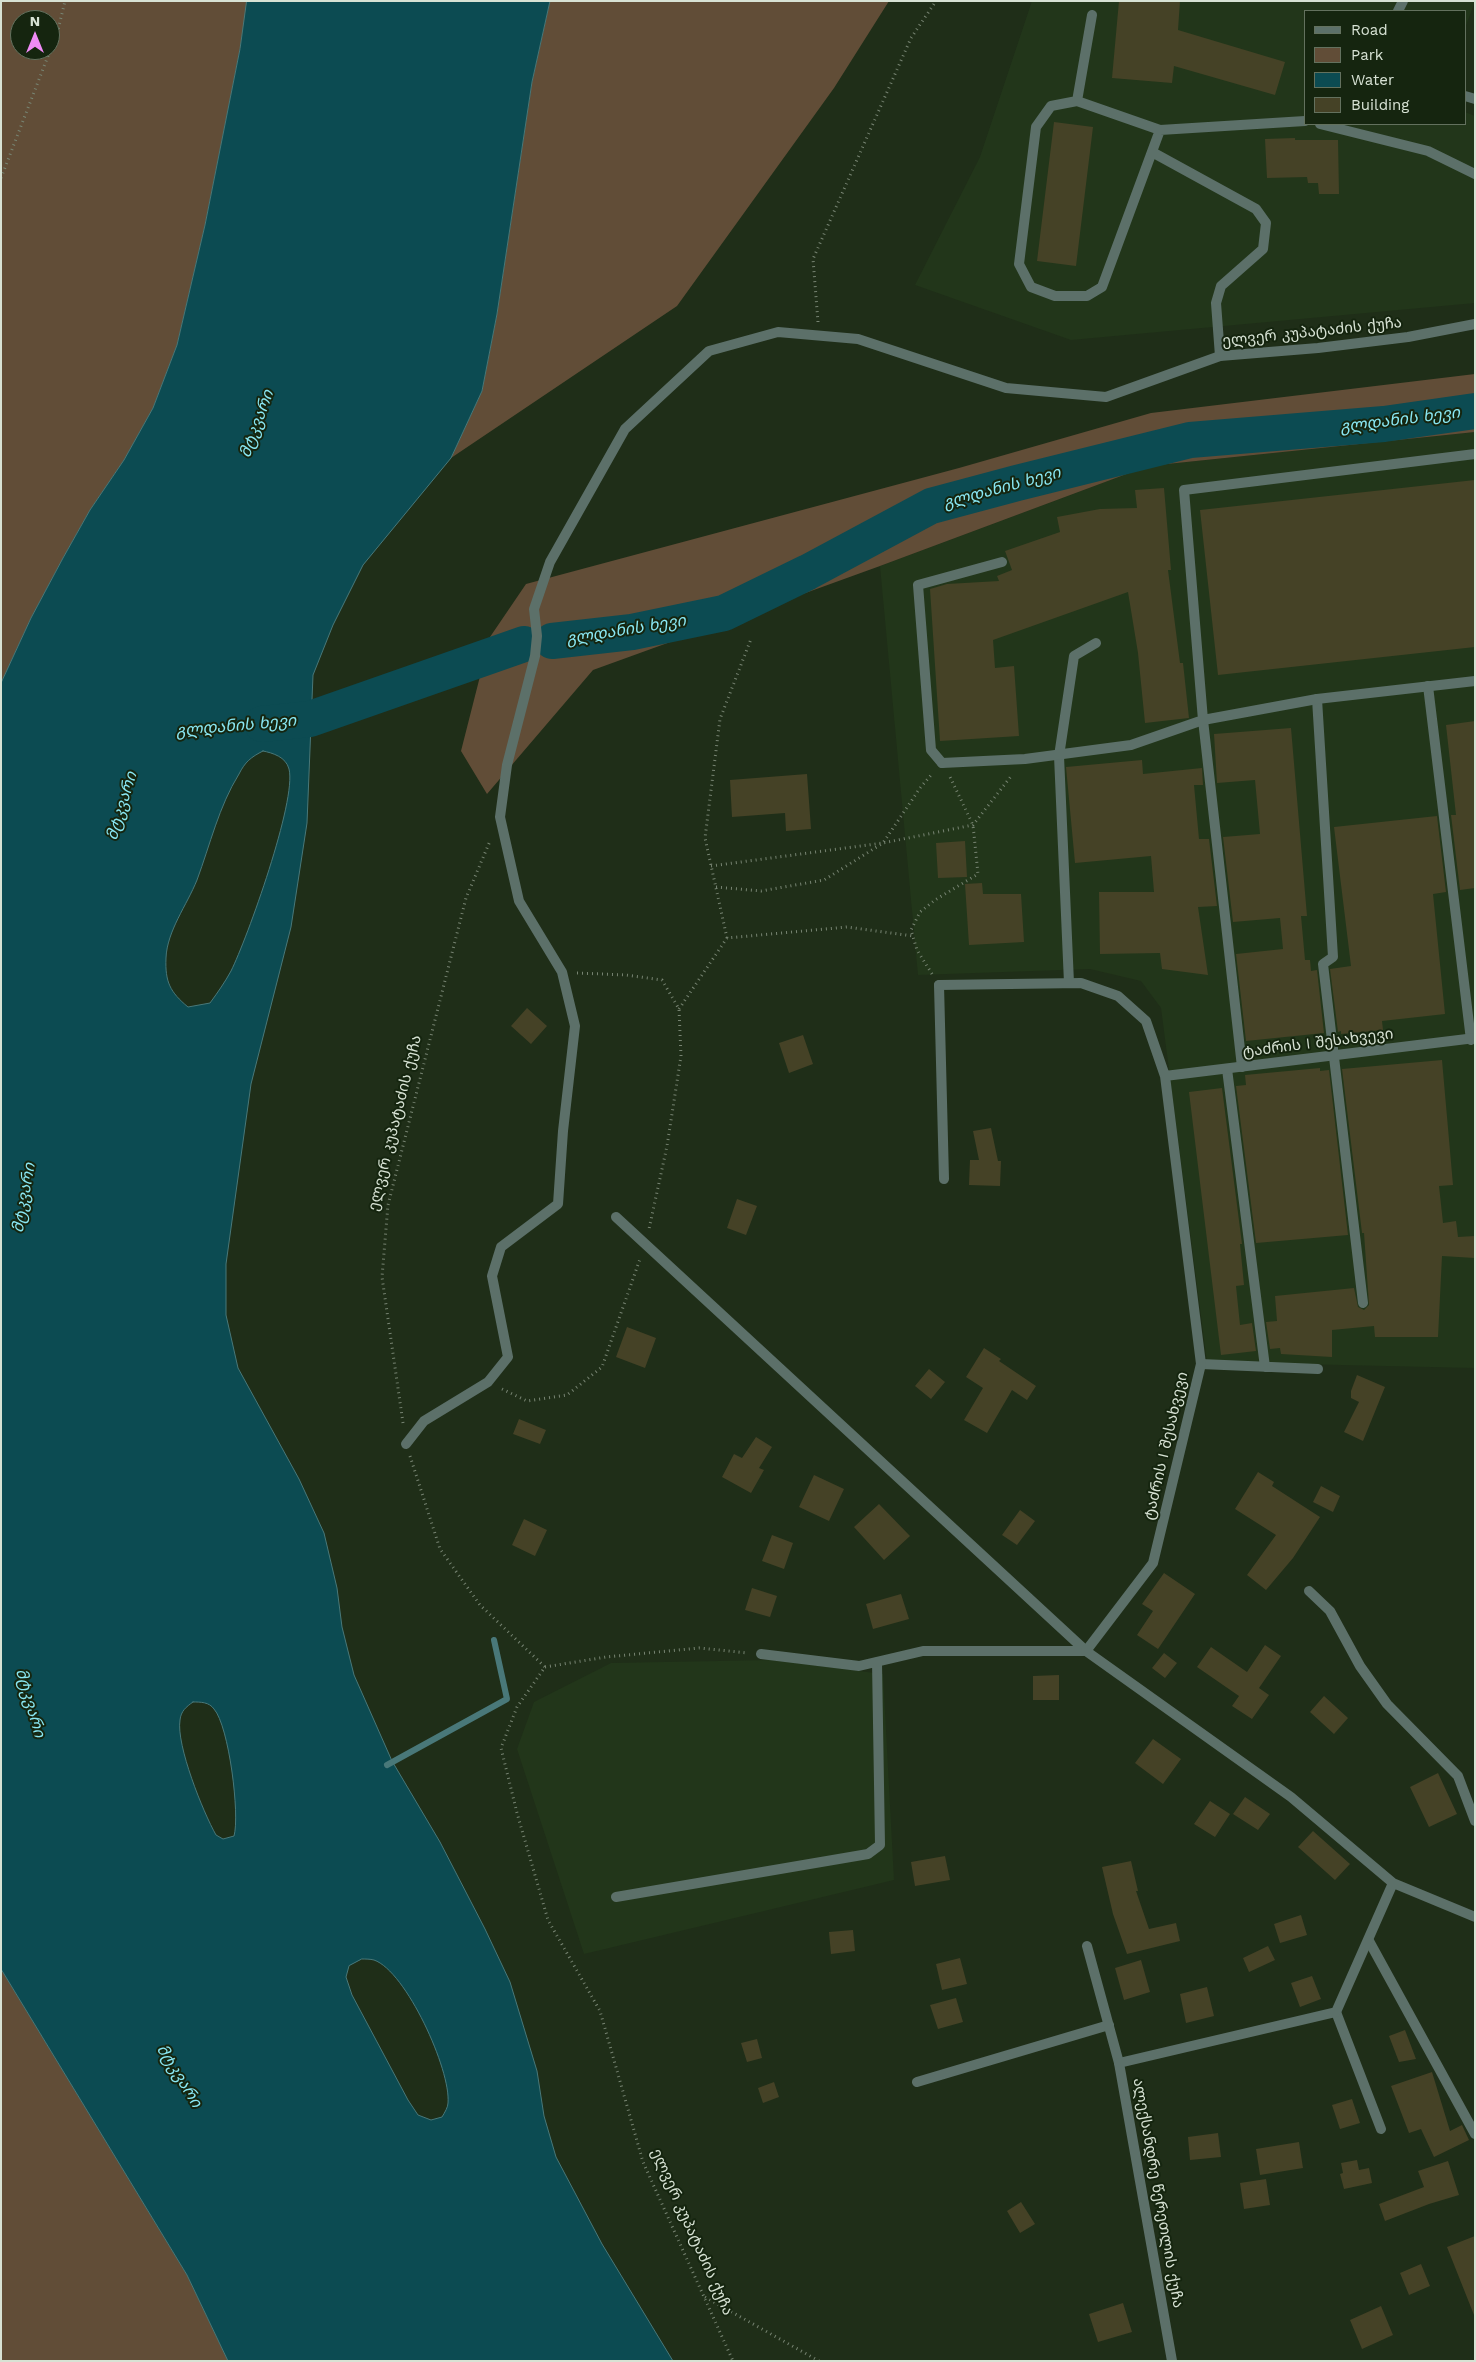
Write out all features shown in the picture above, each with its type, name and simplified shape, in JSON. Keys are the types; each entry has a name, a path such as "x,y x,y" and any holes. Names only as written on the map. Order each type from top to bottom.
{"street":[{"path":"1077,101 1092,15"},
{"path":"1160,130 1102,287 1087,296 1055,296 1031,287 1019,264 1036,127 1051,106 1077,101 1160,130 1304,121"},
{"path":"1324,125 1428,151 1475,174"},
{"path":"1152,152 1256,209 1266,223 1263,249 1221,286 1216,303 1220,356"},
{"name":"ელვერ კუპატაძის ქუჩა","path":"406,1444 424,1421 488,1382 508,1357 492,1276 501,1247 558,1204 563,1131 575,1026 562,972 519,901 500,818 507,765 534,656 537,636 534,609 550,562 625,429 709,352 778,332 858,339 1006,388 1106,397 1220,356 1318,348 1408,337 1475,324"},
{"path":"1242,1067 1203,720 1184,490 1475,454"},
{"path":"1002,562 918,585 931,750 942,763 1059,756 1131,745 1203,720 1317,699 1475,681"},
{"path":"1069,983 1059,756 1074,656 1096,643"},
{"path":"1428,686 1473,1039"},
{"path":"1317,699 1333,957 1323,964 1363,1303"},
{"name":"ტაძრის I შესახვევი","path":"939,985 1081,983 1118,996 1146,1021 1165,1076 1201,1364 1153,1563 1086,1652"},
{"path":"939,985 944,1179"},
{"name":"ტაძრის I შესახვევი","path":"1165,1076 1473,1039"},
{"path":"1227,1069 1265,1367"},
{"path":"616,1217 1086,1652 1291,1797 1393,1883 1475,1917"},
{"path":"1201,1364 1318,1369"},
{"path":"1309,1591 1330,1611 1360,1666 1387,1704 1458,1776 1475,1821"},
{"path":"761,1654 859,1666 923,1652 1086,1652"},
{"path":"616,1897 868,1854 880,1845 877,1662"},
{"path":"1381,2129 1336,2012 1393,1883"},
{"path":"1369,1941 1475,2134"},
{"path":"1087,1946 1119,2063"},
{"name":"ალექსანდრე წერეთლის ქუჩა","path":"1172,2361 1119,2063 1336,2012"},
{"path":"917,2082 1108,2025"}],"path":[{"path":"1,178 58,30 65,1"},
{"path":"819,336 814,258 911,38 936,1"},
{"path":"679,1009 727,938 705,838 720,719 751,639"},
{"path":"711,866 884,843 973,825 1025,759"},
{"path":"716,887 761,891 824,880 884,843 920,788 942,763 973,825 978,874 935,900 920,912 911,930 917,950 939,985"},
{"name":"ელვერ კუპატაძის ქუჩა","path":"500,818 466,898 388,1205 382,1277 406,1444 440,1549 480,1604 545,1667 517,1707 501,1748 517,1813 548,1920 600,2011 642,2162 733,2361"},
{"path":"727,938 847,927 913,936"},
{"path":"488,1382 527,1401 567,1395 602,1367 646,1244 667,1146 682,1056 679,1009 662,980 626,975 562,972"},
{"path":"545,1667 606,1657 699,1648 761,1654"},
{"path":"704,2297 819,2361"}],"shaded area":[{"path":"1032,1 1475,1 1466,25 1466,10 1304,10 1304,125 1466,125 1466,112 1475,116 1475,303 1071,340 915,285 980,157"},
{"path":"1475,432 1475,1368 1207,1362 1161,1008 1141,981 1090,969 918,975 880,566 1148,466"},
{"path":"771,1660 883,1674 894,1880 584,1954 517,1749 534,1702 611,1663"}],"green space":[{"path":"1,1 247,1 240,49 205,225 177,345 153,408 124,460 90,510 31,618 1,683"},
{"path":"550,1 889,1 834,88 677,306 451,458 482,391 497,314 532,82"},
{"path":"1475,374 1475,432 1148,466 593,670 487,794 461,751 490,637 526,584 959,468 1151,413"},
{"path":"1,1969 187,2275 228,2361 1,2361"}],"water":[{"name":"მტკვარი","path":"247,1 550,1 532,82 497,314 482,391 451,458 363,565 333,625 313,675 307,823 291,927 251,1084 226,1264 226,1315 238,1368 299,1479 324,1533 337,1588 342,1627 354,1675 392,1761 440,1842 510,1982 537,2071 544,2116 556,2157 602,2244 673,2361 228,2361 187,2275 1,1969 1,683 31,618 63,558 90,510 124,460 153,408 177,345 205,225 240,49","holes":["263,751 275,754 285,761 289,769 286,809 269,870 231,971 210,1003 188,1007 170,986 166,974 167,948 178,918 197,880 220,812 232,786 246,763","193,1702 202,1702 212,1707 219,1718 229,1751 232,1771 236,1810 234,1836 223,1839 216,1835 204,1811 182,1745 180,1720 184,1710","362,1959 374,1960 386,1968 399,1982 412,2001 424,2023 442,2068 447,2088 448,2103 442,2117 431,2120 418,2115 408,2100 352,1995 346,1977 349,1966"]}],"building":[{"path":"1119,1 1180,1 1178,30 1285,62 1275,95 1174,66 1172,83 1112,78"},
{"path":"1054,122 1093,127 1076,266 1037,261"},
{"path":"1295,138 1295,140 1338,140 1339,194 1319,194 1318,183 1308,183 1307,177 1267,178 1265,139"},
{"path":"1475,480 1475,647 1218,675 1200,510"},
{"path":"1164,488 1171,570 1168,570 1180,663 1183,663 1189,718 1145,723 1138,653 1128,592 993,640 995,668 1014,666 1019,736 940,741 930,589 947,584 999,581 997,576 1012,570 1005,551 1060,532 1057,517 1100,509 1137,508 1135,490"},
{"path":"1475,721 1475,888 1460,890 1451,815 1456,815 1446,725"},
{"path":"1291,728 1307,916 1301,916 1305,960 1310,960 1311,971 1317,970 1324,1033 1246,1041 1236,954 1283,949 1280,918 1233,922 1223,837 1260,834 1255,780 1217,783 1214,734"},
{"path":"1142,760 1143,774 1202,768 1203,785 1194,785 1199,839 1209,839 1217,906 1198,907 1208,975 1162,969 1160,953 1100,954 1099,892 1154,892 1151,856 1075,863 1066,767"},
{"path":"807,774 811,829 786,831 785,813 732,817 730,780"},
{"path":"1437,816 1446,892 1433,894 1445,1014 1382,1021 1383,1030 1341,1034 1341,1031 1338,1032 1330,969 1351,966 1334,827"},
{"path":"965,841 967,877 938,878 936,843"},
{"path":"982,883 983,894 1021,894 1024,942 969,945 965,884"},
{"path":"527,1008 547,1026 531,1044 511,1026"},
{"path":"803,1035 813,1064 789,1073 779,1043"},
{"path":"1442,1060 1453,1185 1439,1186 1443,1223 1456,1221 1458,1237 1475,1236 1475,1258 1442,1256 1438,1337 1375,1337 1374,1326 1332,1330 1332,1357 1281,1354 1280,1348 1270,1349 1266,1322 1277,1321 1275,1296 1354,1288 1358,1307 1364,1310 1369,1305 1364,1233 1362,1233 1342,1069"},
{"path":"1320,1068 1320,1071 1329,1070 1348,1235 1256,1243 1236,1086 1246,1085 1245,1075"},
{"path":"1222,1088 1242,1244 1240,1244 1244,1285 1236,1286 1240,1325 1252,1323 1256,1351 1221,1355 1189,1092"},
{"path":"991,1128 998,1161 1001,1161 1000,1186 969,1185 970,1160 979,1160 973,1131"},
{"path":"737,1199 757,1206 746,1235 727,1228"},
{"path":"627,1327 656,1338 645,1368 616,1357"},
{"path":"984,1348 1001,1359 999,1361 1036,1386 1027,1400 1012,1390 987,1433 964,1420 983,1388 966,1377"},
{"path":"929,1369 945,1382 931,1399 915,1386"},
{"path":"1357,1375 1385,1387 1363,1441 1344,1432 1359,1402 1351,1398 1351,1391"},
{"path":"519,1419 546,1430 540,1444 513,1434"},
{"path":"756,1437 772,1447 759,1468 764,1470 751,1493 722,1477 734,1454 742,1458"},
{"path":"1258,1472 1274,1482 1272,1486 1320,1517 1293,1558 1266,1590 1247,1575 1276,1535 1235,1509"},
{"path":"814,1475 844,1489 829,1521 799,1507"},
{"path":"1321,1486 1340,1496 1333,1512 1313,1502"},
{"path":"879,1504 910,1536 884,1560 854,1527"},
{"path":"1020,1510 1035,1521 1017,1545 1002,1535"},
{"path":"524,1519 547,1530 535,1556 512,1545"},
{"path":"772,1535 793,1543 784,1569 762,1561"},
{"path":"1164,1573 1195,1594 1158,1649 1137,1635 1153,1611 1142,1604"},
{"path":"752,1588 777,1596 770,1617 745,1610"},
{"path":"901,1594 909,1619 873,1629 866,1604"},
{"path":"1265,1645 1281,1656 1259,1688 1269,1695 1252,1719 1232,1706 1239,1696 1197,1667 1211,1647 1247,1672"},
{"path":"1164,1653 1177,1663 1165,1678 1152,1668"},
{"path":"1059,1675 1059,1700 1033,1700 1033,1676"},
{"path":"1324,1696 1348,1718 1334,1734 1310,1712"},
{"path":"1153,1739 1181,1759 1163,1784 1135,1763"},
{"path":"1438,1773 1457,1814 1429,1827 1410,1787"},
{"path":"1245,1797 1270,1814 1258,1830 1233,1814"},
{"path":"1210,1801 1230,1814 1215,1837 1194,1824"},
{"path":"1313,1831 1350,1864 1335,1880 1298,1847"},
{"path":"945,1856 950,1880 915,1886 911,1862"},
{"path":"1131,1861 1138,1891 1136,1891 1149,1929 1176,1923 1180,1941 1127,1954 1113,1914 1102,1867"},
{"path":"1301,1915 1307,1935 1280,1943 1274,1924"},
{"path":"853,1930 855,1951 831,1954 829,1932"},
{"path":"1268,1946 1275,1960 1249,1972 1243,1958"},
{"path":"960,1958 967,1984 942,1990 936,1964"},
{"path":"1141,1960 1150,1992 1124,2000 1115,1968"},
{"path":"1312,1976 1321,1999 1300,2007 1291,1983"},
{"path":"1207,1987 1214,2016 1186,2023 1180,1994"},
{"path":"956,1998 963,2022 938,2029 930,2005"},
{"path":"1405,2030 1416,2059 1399,2062 1389,2036"},
{"path":"757,2039 762,2058 747,2062 741,2043"},
{"path":"1432,2072 1450,2131 1462,2125 1469,2140 1434,2157 1421,2129 1409,2133 1391,2086"},
{"path":"774,2082 779,2097 763,2103 758,2088"},
{"path":"1352,2099 1360,2123 1340,2129 1332,2105"},
{"path":"1218,2133 1221,2157 1190,2160 1188,2137"},
{"path":"1299,2142 1303,2168 1260,2175 1256,2149"},
{"path":"1357,2160 1359,2170 1369,2168 1372,2183 1344,2189 1340,2174 1343,2173 1341,2163"},
{"path":"1448,2161 1459,2195 1385,2221 1379,2204 1424,2187 1418,2171"},
{"path":"1266,2179 1270,2205 1244,2209 1240,2183"},
{"path":"1021,2202 1035,2224 1020,2233 1007,2211"},
{"path":"1475,2236 1475,2314 1474,2315 1447,2247"},
{"path":"1421,2264 1430,2286 1409,2295 1400,2273"},
{"path":"1123,2303 1132,2332 1098,2342 1089,2314"},
{"path":"1381,2306 1393,2335 1362,2349 1350,2320"}],"waterway":[{"name":"გლდანის ხევი","path":"552,641 632,632 724,613 808,572 931,506 1017,483 1190,440 1384,424 1475,411"},
{"name":"გლდანის ხევი","path":"262,724 310,719 524,644"},
{"path":"387,1765 507,1699 494,1640"}]}
